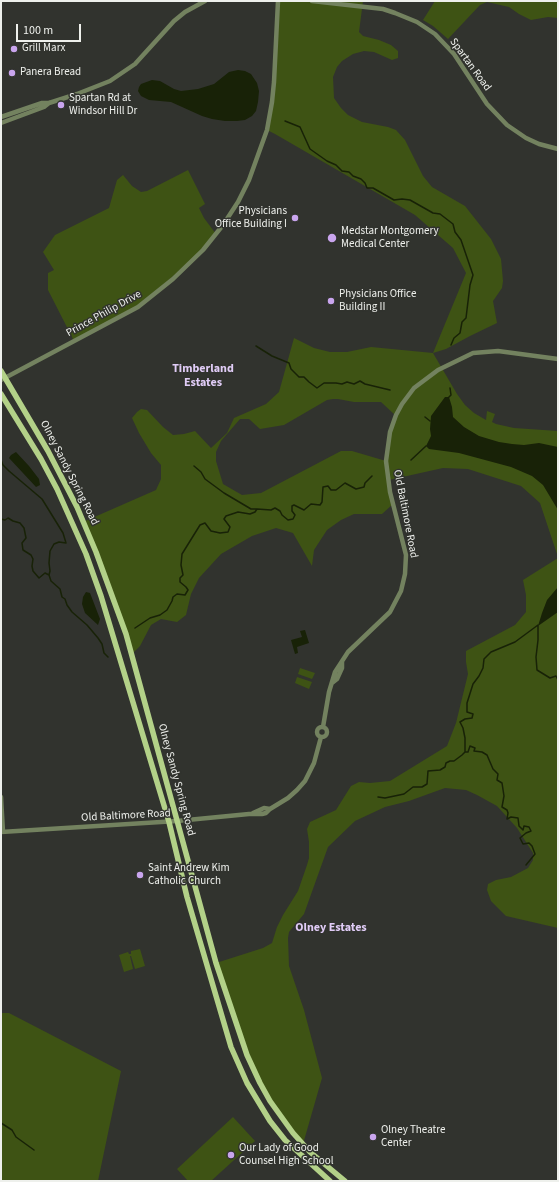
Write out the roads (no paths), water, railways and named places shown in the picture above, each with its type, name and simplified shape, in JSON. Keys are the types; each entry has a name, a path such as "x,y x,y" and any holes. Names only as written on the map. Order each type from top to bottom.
{"main road":[{"name":"Olney Sandy Spring Road","path":"1,371 3,378 60,473 96,552 126,634 216,963 247,1056 270,1101 293,1133 310,1152 345,1181"},
{"name":"Olney Sandy Spring Road","path":"1,394 16,416 51,477 86,554 101,596 169,822 187,898 226,1032 247,1083 270,1121 285,1140 330,1181"}],"street":[{"path":"1,117 42,103 49,103 101,86 121,75 135,64 174,21 185,12 205,1"},
{"name":"Prince Philip Drive","path":"3,378 138,307 168,283 203,250 223,225 238,202 249,180 267,130 274,82 278,1"},
{"name":"Spartan Road","path":"312,1 383,9 417,22 435,34 454,54 487,104 507,124 520,134 533,141 558,149"},
{"path":"1,122 44,107 49,103"},
{"name":"Old Baltimore Road","path":"2,832 169,822 262,814 266,813 270,808 288,798 304,781 314,763 321,737 316,731 322,727 331,684 337,679 342,668 342,662 348,652 390,612 401,591 405,574 406,555 390,492 386,461 390,432 402,404 414,388 438,369 473,353 498,350 558,358"},
{"path":"1,797 2,832"}],"waterway":[{"path":"285,121 300,127 310,149 327,161 336,165 342,171 349,172 353,176 361,179 367,188 373,188 394,200 410,200 433,213 440,214 453,224 455,232 461,240 473,275 470,285 466,318 462,322 460,333 454,338 451,345"},
{"path":"256,346 272,356 289,363 291,369 299,377 304,377 317,388 324,383 342,384 347,382 354,384 360,381 365,384 390,390"},
{"path":"449,397 451,395 450,388"},
{"path":"425,417 430,421"},
{"path":"411,460 426,446"},
{"path":"1,460 3,465 9,471 42,499 63,533 66,543 59,542 54,544 50,551 49,575"},
{"path":"194,466 201,472 205,479 224,493 251,509 257,509"},
{"path":"135,628 150,618 160,615 167,610 173,597 177,594 185,595 188,590 180,582 180,578 183,575 181,565 182,554 200,525 205,523 211,531 220,533 228,532 230,527 224,519 226,516 238,512 250,514 255,512 257,509 271,510 275,508 288,520 293,519 295,515 292,511 292,506 294,505 304,510 311,504 320,505 322,502 323,487 328,486 331,490 336,490 345,483 356,489 364,487 365,483 372,476"},
{"path":"1,519 5,520 8,518 20,523 24,528 26,538 22,543 23,550 31,555 33,559 33,571 39,578 45,573 49,575 51,581 60,589 62,597 65,599 72,612 87,625 98,638 102,644 104,653 108,657"},
{"path":"378,797 385,798 404,794 413,787 422,787 427,784 428,771 440,770 445,767 446,763 454,761 465,752 465,738 460,722 465,719 472,718 473,714 467,712 467,703 473,684 483,668 484,659 491,652 515,642 538,625"},
{"path":"538,626 536,657 537,670 550,678 556,676 558,680"},
{"path":"558,687 558,703"},
{"path":"465,752 468,752 470,746 475,748 474,751 482,752 487,755 493,769 498,774 497,780 502,783 504,796 502,807 507,810 507,819 511,817 518,818 519,826 523,830 524,826 529,827 531,831 520,838 523,844 529,843 532,846 535,854 526,865"},
{"path":"1,1123 12,1130 16,1137 34,1150"}],"place":[{"name":"Grill Marx","path":"14,49"},
{"name":"Panera Bread","path":"12,73"},
{"name":"Spartan Rd at Windsor Hill Dr","path":"61,105"},
{"name":"Physicians Office Building I","path":"295,218"},
{"name":"Medstar Montgomery Medical Center","path":"332,238"},
{"name":"Physicians Office Building II","path":"331,301"},
{"name":"Saint Andrew Kim Catholic Church","path":"140,875"},
{"name":"Olney Theatre Center","path":"373,1137"},
{"name":"Our Lady of Good Counsel High School","path":"231,1155"}],"district":[{"name":"Timberland Estates","path":"203,376"},
{"name":"Olney Estates","path":"331,928"}]}
